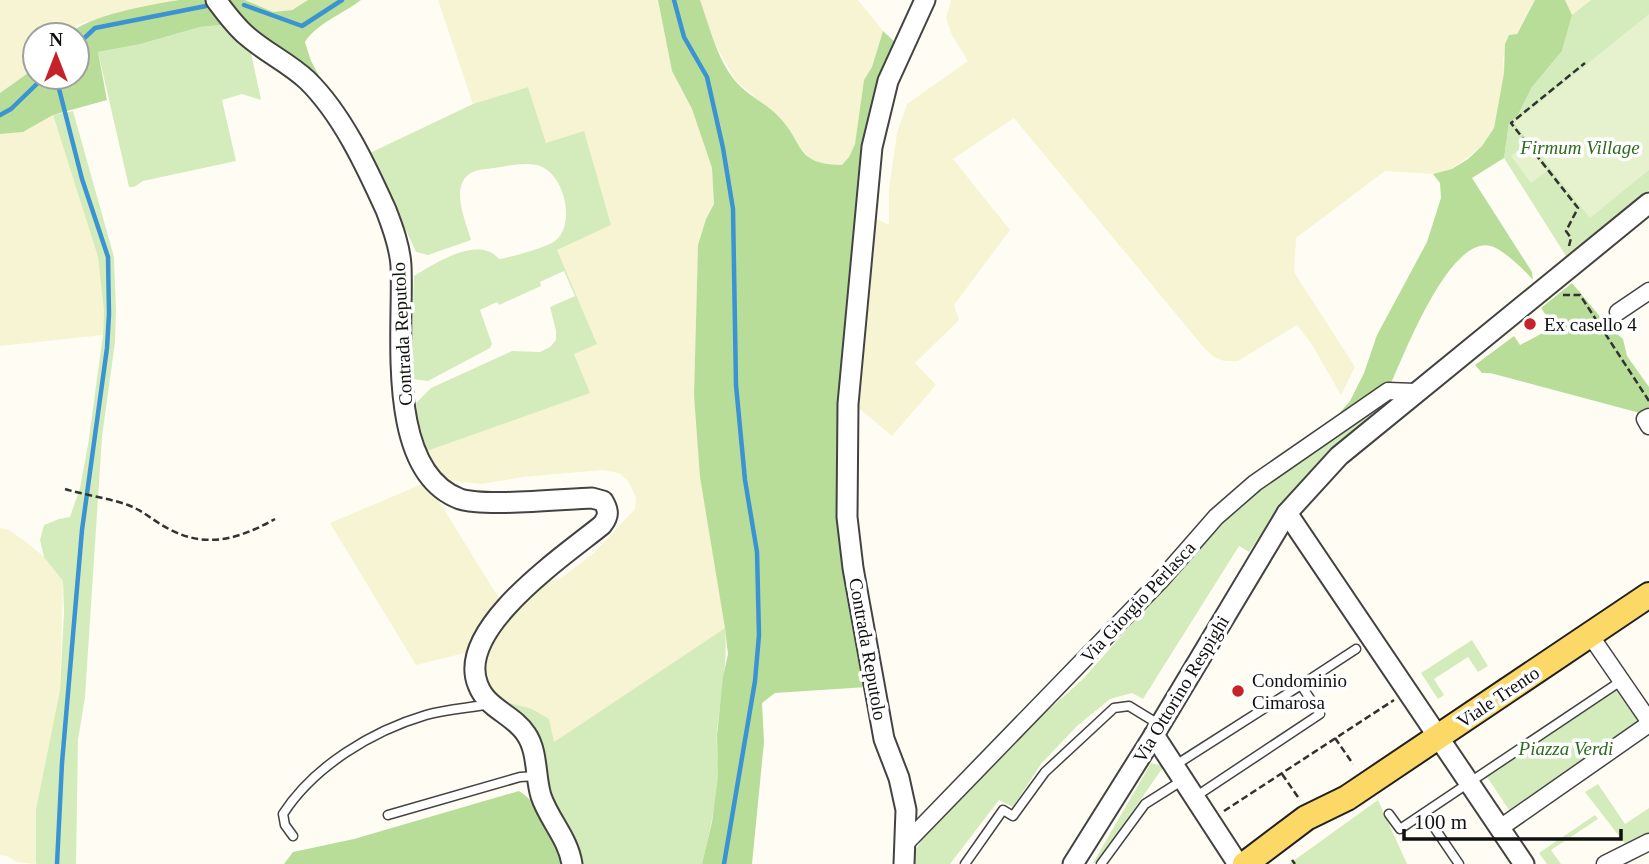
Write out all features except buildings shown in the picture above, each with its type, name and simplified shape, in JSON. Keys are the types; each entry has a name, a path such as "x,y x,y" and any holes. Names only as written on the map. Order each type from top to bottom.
{"main road":[{"name":"Viale Trento","path":"1245,864 1306,818 1347,798 1649,595"},
{"name":"Viale Trento","path":"1286,863 1347,798"}],"street":[{"name":"Contrada Reputolo","path":"216,0 246,36 304,77 329,103 385,210 397,240 401,265 399,349 402,399 412,438 426,472 438,486 461,499 491,502 592,498 603,501 608,509 608,517 602,525 536,579 501,614 483,637 476,657 475,674 479,688 490,704 521,727 528,736 542,798 566,843 572,864"},
{"name":"Contrada Reputolo","path":"906,843 906,810 899,778 884,739 853,568 847,517 848,404 872,147 888,81 925,0"},
{"name":"Via Ottorino Respighi","path":"1073,864 1287,513 1339,456 1649,203"},
{"path":"1618,312 1649,291"},
{"name":"Via Giorgio Perlasca","path":"906,843 1160,581 1216,517 1255,483 1388,391 1415,392"},
{"path":"1649,417 1645,419 1649,426"},
{"path":"1287,513 1524,864"},
{"path":"1500,828 1649,722 1590,635"},
{"path":"1157,730 1179,773 1238,864"},
{"path":"1605,864 1649,842"},
{"path":"904,864 906,843"}],"lane":[{"path":"1101,864 1145,804 1179,773 1356,649"},
{"path":"1389,814 1400,829 1622,681"},
{"path":"1194,797 1321,714 1301,685"},
{"path":"293,836 285,825 283,814 296,794 325,768 362,743 394,727 426,716 490,704"},
{"path":"965,864 1003,810 1013,816 1045,772 1114,708 1129,706 1157,730"},
{"path":"388,815 520,777 537,776"},
{"path":"1425,814 1459,864"}],"path":[{"path":"1567,256 1571,238 1566,231 1578,208 1511,123 1585,63"},
{"path":"1557,297 1580,295 1649,401"},
{"path":"65,489 130,505 171,531 196,539 223,540 248,534 275,519"},
{"path":"1209,820 1407,691"},
{"path":"1335,738 1353,764"},
{"path":"1281,773 1300,800"}],"shaded area":[{"path":"0,0 179,0 90,21 21,21 21,78 0,93"},
{"path":"245,0 308,0 291,10 272,12"},
{"path":"438,0 658,0 672,71 692,109 712,168 714,205 706,219 698,245 694,395 725,628 554,742 489,693 481,669 487,648 514,609 545,581 560,579 594,553 635,509 636,497 628,481 619,473 602,470 523,477 482,484 454,481 440,478 424,452 589,393 574,353 597,344 557,250 611,225 546,143 528,87 473,104"},
{"path":"700,0 858,0 883,31 872,67 864,80 855,144 842,165 813,162 795,142 779,117 736,81 712,39"},
{"path":"951,0 1535,0 1503,58 1504,73 1494,128 1482,146 1452,169 1433,174 1385,171 1296,238 1294,272 1355,367 1341,395 1311,343 1297,325 1238,361 1224,361 1214,357 1014,118 953,159 1010,230 954,305 959,320 915,363 936,385 892,436 855,405 872,217 889,225 889,189 897,133 907,104 968,61 952,35 946,18"},
{"path":"1565,0 1591,0 1572,15"},
{"path":"53,115 98,257 104,311 103,335 0,346 0,134 23,132"},
{"path":"427,482 503,605 473,651 416,665 330,523"},
{"path":"0,528 9,530 30,545 44,557 63,581 60,690 36,809 36,863 33,864 17,862 0,855"}],"green space":[{"path":"179,0 206,0 222,25 200,27 141,44 98,52 107,100 53,115 23,132 0,134 0,93 21,78 21,91 91,91 91,22"},
{"path":"228,0 245,0 273,12 292,10 308,0 361,0 323,24 305,42 311,61 323,83 284,57 258,35"},
{"path":"658,0 700,0 719,54 730,74 747,92 779,117 802,151 816,161 827,164 842,165 855,144 864,80 872,67 883,31 896,43 844,373 867,687 775,693 762,703 764,742 752,864 702,864 712,822 718,777 717,735 728,654 700,477 694,395 698,245 714,204 712,168 692,109 672,71"},
{"path":"1535,0 1565,0 1572,15 1562,51 1532,87 1518,115 1509,123 1504,158 1472,178 1532,272 1533,280 1496,248 1475,247 1444,277 1417,326 1390,386 1374,390 1323,432 1350,401 1364,373 1377,335 1427,242 1441,198 1440,183 1433,174 1452,169 1468,159 1482,146 1494,128 1504,73 1505,44 1509,35 1517,34"},
{"name":"Firmum Village","path":"1591,0 1649,0 1649,190 1566,256 1504,158 1509,123 1518,115 1532,87 1562,51 1572,15"},
{"path":"1649,14 1649,170 1590,218 1514,123"},
{"path":"222,25 250,48 261,100 242,94 222,100 236,161 143,181 129,187 98,52 141,44 200,27"},
{"path":"528,87 546,143 584,131 611,225 557,250 597,344 574,354 590,393 427,451 416,403 431,388 512,351 540,352 550,347 556,340 556,331 550,307 575,296 564,271 540,282 541,286 499,305 497,302 480,310 492,344 490,348 428,381 411,379 414,276 445,259 469,250 490,252 499,259 550,244 562,233 566,211 564,199 554,177 537,165 475,171 466,177 460,194 471,240 428,255 416,252 370,153 473,104"},
{"path":"73,111 114,257 115,342 102,437 85,697 78,740 76,864 36,864 36,809 60,690 64,612 63,581 44,557 40,540 44,525 70,517 80,488 103,335 104,311 98,257 53,115"},
{"path":"1527,144 1547,171 1531,183 1511,156"},
{"path":"1572,283 1607,325 1623,339 1627,356 1649,387 1649,407 1640,413 1482,373 1475,365 1514,336 1520,345 1554,327 1541,308"},
{"path":"1381,404 1386,406 1274,516 1249,552 1239,546 1143,699 1132,693 1110,699 1077,726 1041,764 1013,807 999,800 950,864 912,864 914,852 930,828 1035,722 1083,679 1200,547 1236,511 1260,490"},
{"path":"725,628 725,666 717,730 718,779 702,864 578,864 502,701 532,709 549,719 554,742"},
{"path":"1472,640 1488,666 1478,672 1468,657 1434,679 1444,695 1438,699 1421,673"},
{"name":"Piazza Verdi","path":"1622,686 1644,719 1509,810 1487,777"},
{"path":"1151,763 1164,766 1096,863 1093,863"},
{"path":"1598,784 1625,824 1649,808 1649,834 1626,845 1585,792"},
{"path":"519,791 528,797 542,814 569,864 284,864 293,852 354,839"},
{"path":"1378,800 1407,864 1289,864"},
{"path":"1595,815 1598,819 1551,850 1561,864 1547,864 1539,853"}],"waterway":[{"path":"244,5 302,26 342,0"},
{"path":"674,0 684,37 707,77 733,209 736,385 745,480 757,552 759,635 755,681 724,864"},
{"path":"91,32 95,28 206,6"},
{"path":"0,115 11,109 30,91"},
{"path":"57,864 62,763 82,530 107,348 109,314 108,257 82,179 60,91"}],"place":[{"name":"Ex casello 4","path":"1530,324"},
{"name":"Condominio Cimarosa","path":"1238,691"}]}
